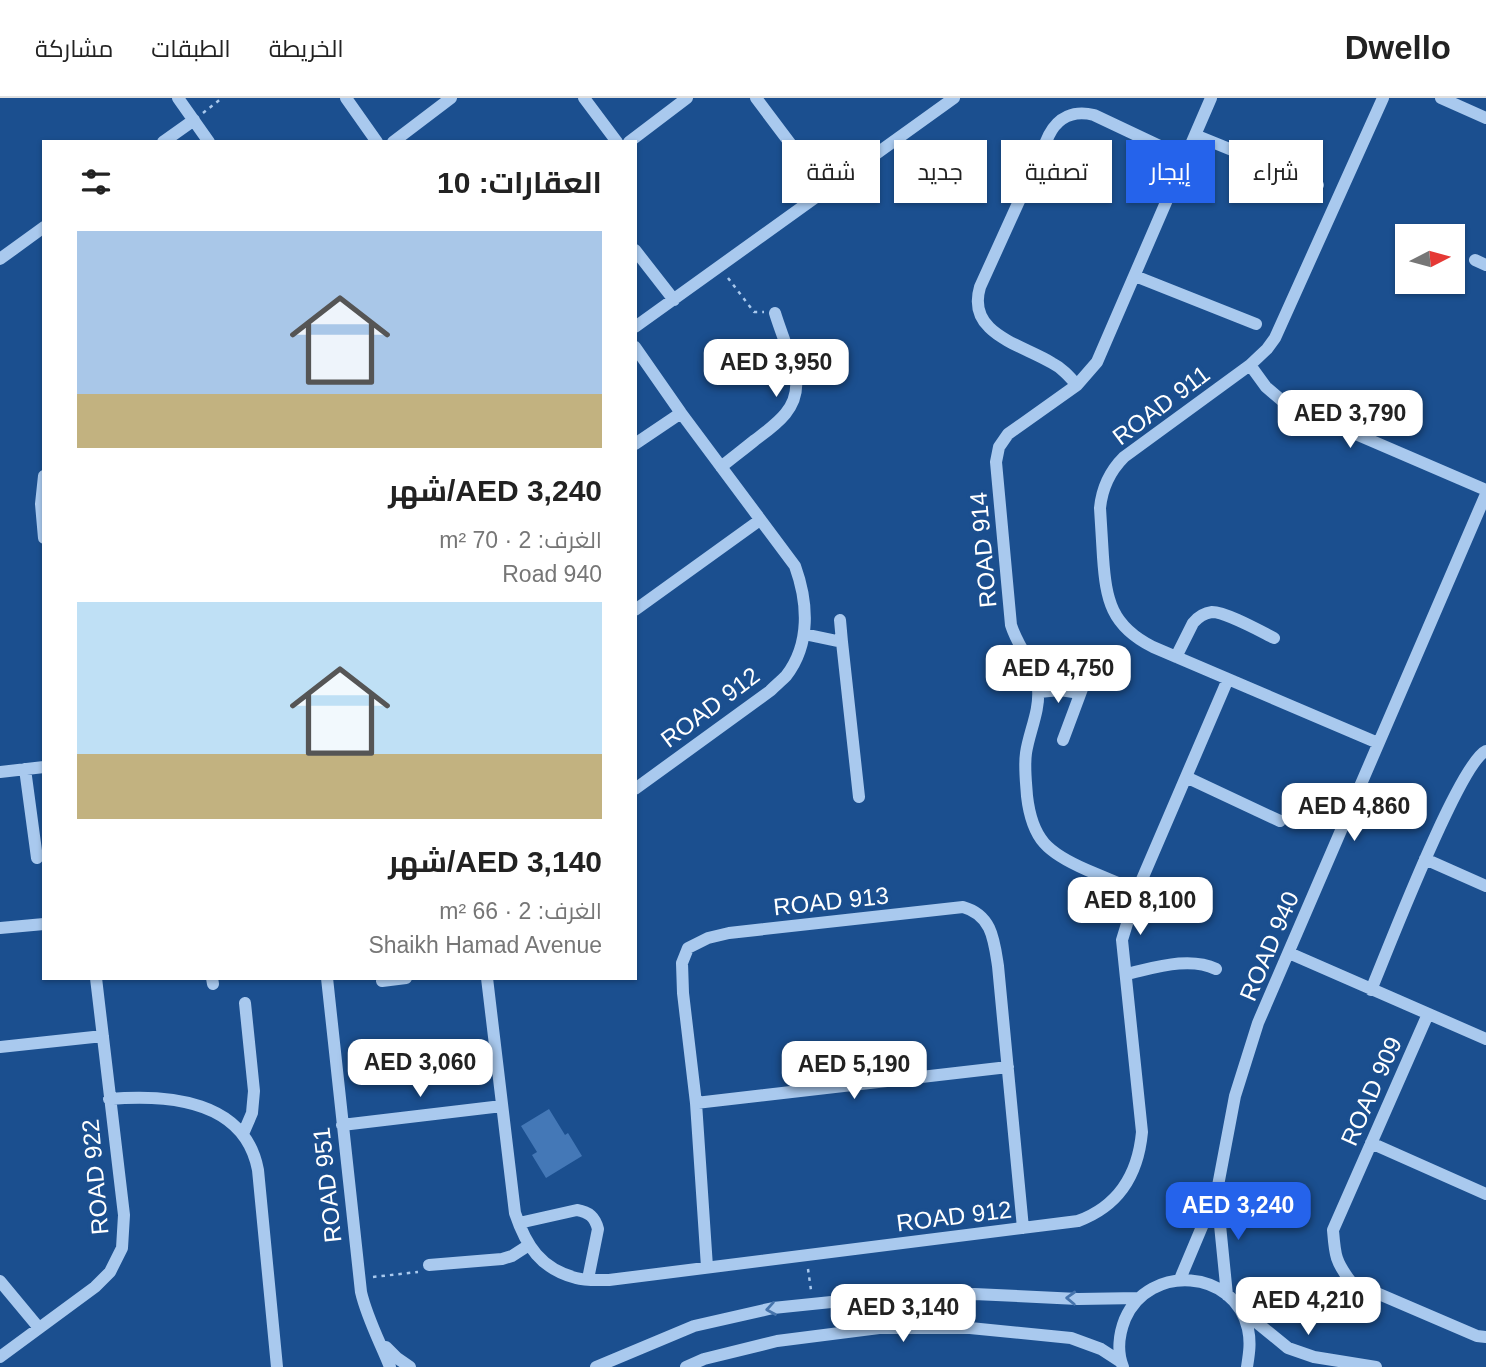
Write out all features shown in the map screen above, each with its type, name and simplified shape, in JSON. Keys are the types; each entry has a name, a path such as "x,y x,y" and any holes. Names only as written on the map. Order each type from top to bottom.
{"street":[{"path":"178,98 208,140"},
{"path":"346,98 376,140"},
{"path":"396,140 451,98"},
{"path":"583,98 615,140"},
{"path":"632,140 687,98"},
{"path":"880,152 954,98"},
{"name":"ROAD 914","path":"1193,140 1211,98"},
{"name":"ROAD 911","path":"1378,743 1141,641 1122,624 1106,589 1100,508 1101,496 1109,475 1124,457 1250,365 1267,349 1281,327 1382,98"},
{"path":"1441,98 1486,118"},
{"path":"763,100 791,140"},
{"path":"1077,385 1053,363 987,327 977,304 980,287 1052,128 1064,118 1086,113 1147,140"},
{"path":"166,140 194,120"},
{"path":"1195,135 1229,149"},
{"path":"637,326 809,203"},
{"name":"ROAD 914","path":"1039,692 1034,672 1011,625 996,462 999,447 1008,434 1077,385 1097,362 1166,203"},
{"path":"0,259 42,228"},
{"path":"637,252 674,300"},
{"path":"1135,276 1256,324"},
{"path":"721,467 777,423 786,415 792,404 796,381 775,313"},
{"name":"ROAD 912","path":"637,350 795,566 802,584 806,619 796,658 785,676 770,691 637,788"},
{"path":"1250,365 1266,387 1286,404 1486,491"},
{"path":"637,443 681,413"},
{"name":"ROAD 940","path":"1180,1279 1216,1191 1235,1096 1258,1023 1486,491"},
{"path":"42,495 42,515"},
{"path":"637,609 761,520"},
{"path":"1176,657 1193,623 1205,613 1222,614 1274,638"},
{"path":"840,620 859,797"},
{"path":"804,634 842,642"},
{"name":"ROAD 912","path":"487,980 511,1191 522,1234 537,1255 554,1270 578,1279 609,1280 1078,1221 1091,1217 1112,1202 1129,1180 1140,1148 1142,1132 1122,940 1137,891 1228,679"},
{"path":"1063,740 1083,687 1039,692 1025,771 1029,811 1036,830 1048,847 1063,860 1137,891"},
{"path":"1371,990 1425,859 1464,777 1480,754 1486,751"},
{"path":"0,772 42,767"},
{"path":"25,769 37,858"},
{"path":"1186,777 1280,821"},
{"path":"1425,859 1486,886"},
{"name":"ROAD 913","path":"707,1268 696,1103 682,963 688,948 708,938 729,933 963,907 982,916 994,941 1009,1067 1023,1228"},
{"path":"0,929 42,924"},
{"path":"1289,953 1486,1039"},
{"path":"1126,974 1186,963 1216,969"},
{"name":"ROAD 922","path":"0,1357 95,1287 110,1272 122,1248 124,1215 96,980"},
{"name":"ROAD 951","path":"327,980 359,1278 364,1305 390,1367"},
{"path":"382,981 390,980"},
{"path":"243,1134 252,1113 254,1091 245,1003"},
{"name":"ROAD 909","path":"1428,1014 1332,1230 1334,1251 1339,1267 1351,1282 1477,1336 1486,1337"},
{"path":"0,1047 103,1036"},
{"path":"696,1103 1009,1067"},
{"path":"109,1099 162,1098 188,1103 222,1115 243,1134 256,1157 258,1170 276,1367"},
{"path":"342,1125 502,1106"},
{"path":"1371,1143 1486,1194"},
{"name":"ROAD 940","path":"1216,1191 1227,1295"},
{"path":"519,1223 577,1210 591,1215 598,1229 588,1279"},
{"path":"429,1265 502,1259 529,1245"},
{"path":"1122,1365 1119,1345 1128,1311 1139,1298 1158,1285 1180,1279 1197,1280 1213,1286 1288,1348 1314,1357 1376,1367"},
{"path":"0,1281 38,1328"},
{"path":"596,1367 694,1326 773,1308 880,1297 974,1294 1139,1298"},
{"path":"1239,1308 1248,1327 1251,1349 1247,1367"},
{"path":"686,1367 704,1359 777,1341 879,1328 970,1328 1071,1338 1101,1349 1122,1365"},
{"name":"ROAD 951","path":"380,1342 410,1367"}],"path":[{"path":"194,120 222,98"},
{"path":"719,267 754,312 775,313"},
{"path":"359,1278 419,1272 429,1265"}],"building":[{"path":"549,1109 582,1156 546,1178 532,1155 537,1152 521,1126"}]}
